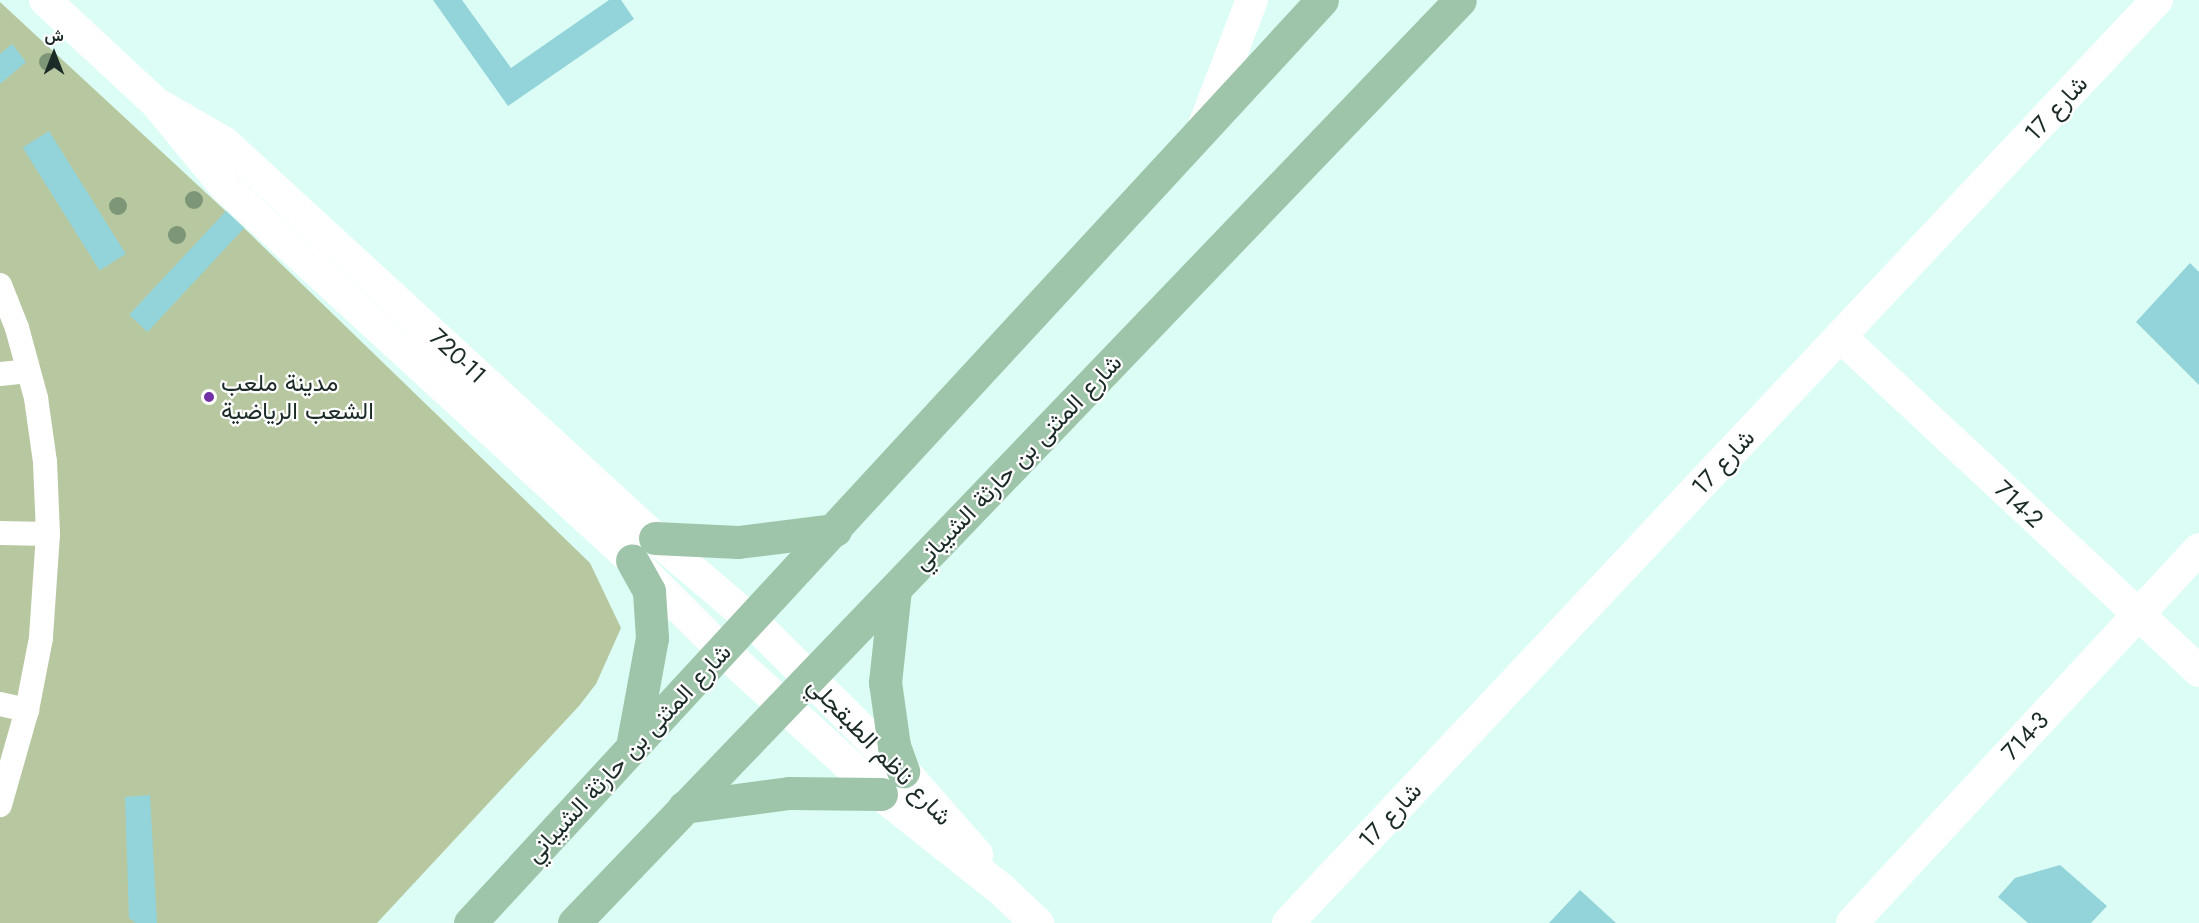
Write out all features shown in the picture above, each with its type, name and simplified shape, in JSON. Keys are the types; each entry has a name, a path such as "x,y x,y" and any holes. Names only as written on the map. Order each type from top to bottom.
{"main road":[{"name":"شارع المثنى بن حارثة الشيباني","path":"470,923 1322,0"},
{"name":"شارع المثنى بن حارثة الشيباني","path":"574,923 1460,0"},
{"path":"655,537 738,542 835,530"},
{"path":"632,560 649,591 652,638 632,749"},
{"path":"684,807 892,782 894,746 885,682 895,589"},
{"name":"شارع ناظم الطبقجلي","path":"751,620 810,678 892,782 1037,923"},
{"name":"شارع ناظم الطبقجلي","path":"723,651 783,705 892,782"}],"street":[{"name":"720-11","path":"45,0 157,104 224,186 632,560 723,651"},
{"path":"1202,130 1252,0"},
{"name":"شارع 17","path":"1288,923 2157,0"},
{"name":"720-11","path":"157,104 204,127 231,149 655,537 751,620"},
{"path":"0,285 28,371 45,462 48,534 41,638 27,710 0,805"},
{"name":"714-2","path":"1841,337 2199,671"},
{"path":"0,374 28,371"},
{"path":"0,533 48,534"},
{"name":"714-3","path":"1852,923 2199,549"},
{"path":"0,704 27,710"}],"green space":[{"name":"مدينة ملعب الشعب الرياضية","path":"0,2 244,228 590,563 621,628 596,684 579,706 377,923 0,923"}],"building":[{"path":"433,0 462,0 511,68 609,0 621,0 634,19 508,106"},
{"path":"12,44 26,62 0,84 0,54"},
{"path":"49,131 126,254 100,270 23,147"},
{"path":"226,211 244,228 147,332 129,315"},
{"path":"2190,263 2199,272 2199,385 2136,322"},
{"path":"150,795 157,923 136,923 129,918 125,797"},
{"path":"2060,865 2107,906 2091,923 2028,923 1998,897 2015,878"},
{"path":"1580,890 1616,923 1549,923"}],"place":[{"name":"مدينة ملعب الشعب الرياضية","path":"209,397"}]}
